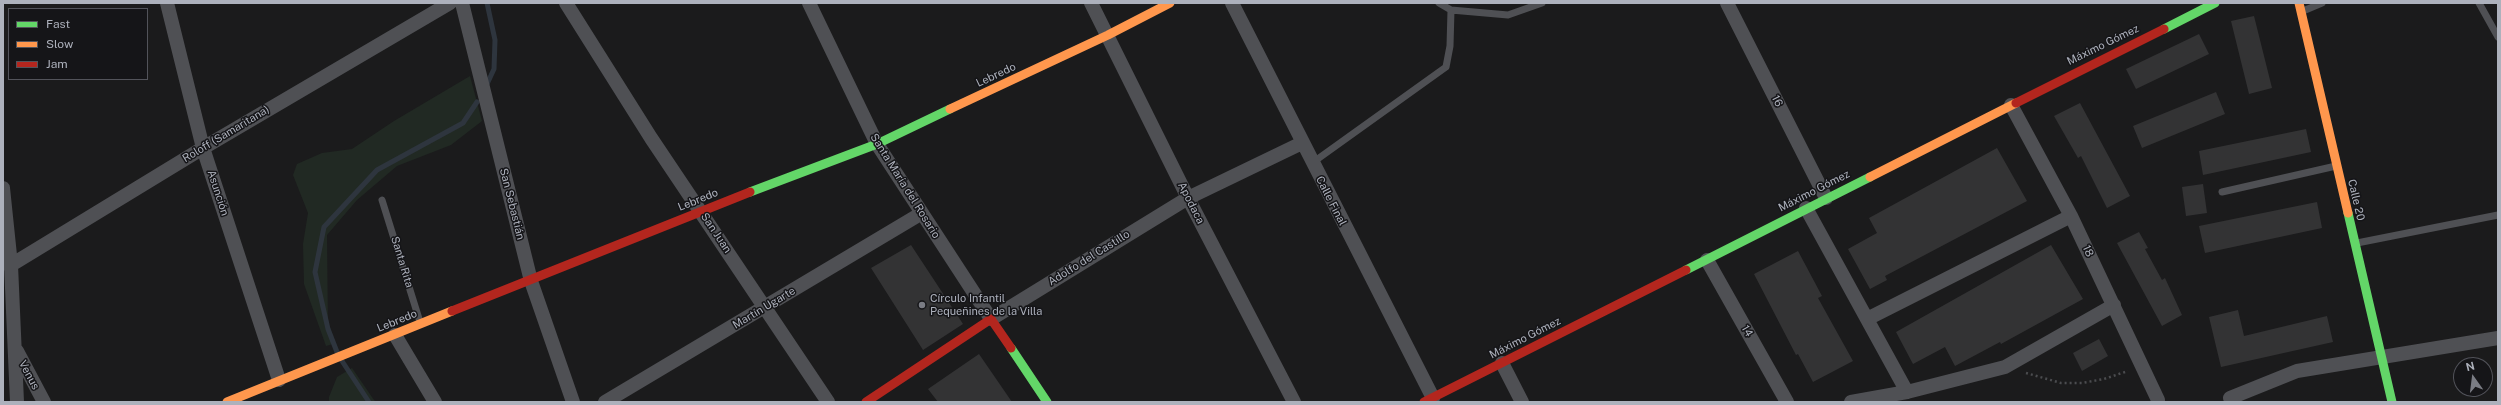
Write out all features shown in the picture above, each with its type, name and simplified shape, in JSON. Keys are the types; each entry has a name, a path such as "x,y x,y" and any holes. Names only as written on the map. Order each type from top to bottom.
{"street":[{"name":"Asunción","path":"167,3 203,148 279,380"},
{"name":"Roloff (Samaritana)","path":"7,264 450,3"},
{"name":"San Sebastián","path":"462,3 531,281 573,402"},
{"name":"San Juan","path":"566,3 651,138 828,402"},
{"name":"Santa María del Rosario","path":"808,3 877,144 991,319"},
{"name":"Apodaca","path":"1091,3 1188,198 1294,402"},
{"name":"Lebredo","path":"227,402 279,380 531,281 701,211 877,144 1108,35 1170,3"},
{"name":"Calle Final","path":"1232,3 1429,400"},
{"name":"16","path":"1727,3 1826,198"},
{"name":"Máximo Gómez","path":"1429,400 1707,260 1806,208 2215,3"},
{"name":"Calle 20","path":"2300,8 2380,356 2392,402"},
{"name":"18","path":"2011,105 2071,216 2158,400"},
{"name":"Adolfo del Castillo","path":"866,402 991,319 1188,198 1302,143"},
{"name":"Venus","path":"3,188 7,264 15,349 17,402"},
{"path":"1806,208 1907,392"},
{"name":"Martín Ugarte","path":"605,402 626,397 765,307 922,213"},
{"path":"1867,319 2071,216"},
{"name":"14","path":"1707,260 1787,402"},
{"path":"1851,402 1907,392 2005,366 2114,305"},
{"path":"991,319 1047,402"},
{"path":"395,335 435,402"},
{"path":"2230,398 2297,371 2380,356 2498,338"},
{"name":"Venus","path":"15,349 44,402"},
{"path":"1502,363 1522,402"}],"lane":[{"path":"1439,3 1451,10 1508,15 1542,3"},
{"path":"2300,8 2322,3"},
{"path":"2479,3 2498,37"},
{"path":"1312,164 1446,67 1450,46 1451,10"},
{"path":"2222,192 2336,166"},
{"name":"Santa Rita","path":"382,200 421,324"},
{"path":"2354,244 2498,215"}],"path":[{"path":"2005,366 2061,383 2082,383 2104,379 2142,366"}],"shaded area":[{"path":"470,76 482,121 451,145 397,166 357,200 327,235 328,328 333,344 326,346 304,284 303,244 308,213 293,175 297,164 322,153 352,149 394,121"},
{"path":"352,368 376,402 329,402 329,397 337,377"}],"building":[{"path":"2254,16 2272,88 2249,94 2231,21"},
{"path":"2199,34 2209,54 2136,89 2126,69"},
{"path":"2216,92 2225,114 2142,148 2133,126"},
{"path":"2080,103 2130,196 2107,208 2081,156 2078,158 2054,116"},
{"path":"2306,129 2311,152 2203,175 2199,151"},
{"path":"1997,148 2027,201 1885,276 1887,280 1870,289 1848,249 1877,233 1869,218"},
{"path":"2203,184 2207,213 2186,216 2182,187"},
{"path":"2317,202 2322,228 2205,253 2199,226"},
{"path":"2139,232 2148,248 2145,249 2162,280 2165,278 2182,315 2162,326 2117,243"},
{"name":"Círculo Infantil Pequeñines de la Villa","path":"911,245 963,324 923,350 871,268"},
{"path":"2051,245 2083,299 2001,344 2000,342 1955,366 1945,347 1913,364 1896,332"},
{"path":"1798,251 1822,296 1818,298 1853,361 1813,382 1798,354 1796,355 1754,274"},
{"path":"2238,310 2244,336 2327,316 2333,342 2221,367 2209,317"},
{"path":"2099,339 2108,356 2082,371 2073,353"},
{"path":"979,354 1012,402 938,402 928,389"}],"waterway":[{"path":"487,3 495,40 494,69 487,84"},
{"path":"337,352 328,329 315,272 324,227 377,170 463,123 477,102"},
{"path":"342,361 369,402"}],"traffic: fast":[{"path":"2164,29 2215,3"},
{"path":"750,192 877,144 950,109"},
{"path":"1686,270 1870,177"},
{"path":"2348,213 2392,402"},
{"path":"1011,348 1047,402"}],"traffic: slow":[{"path":"950,109 1108,35 1170,3"},
{"path":"2299,3 2348,213"},
{"path":"1870,177 2016,103"},
{"path":"227,402 452,311"}],"traffic: jam":[{"path":"2016,103 2164,29"},
{"path":"452,311 750,192"},
{"path":"1424,402 1686,270"},
{"path":"866,402 991,319 1011,348"}],"place":[{"name":"Círculo Infantil Pequeñines de la Villa","path":"922,305"}]}
